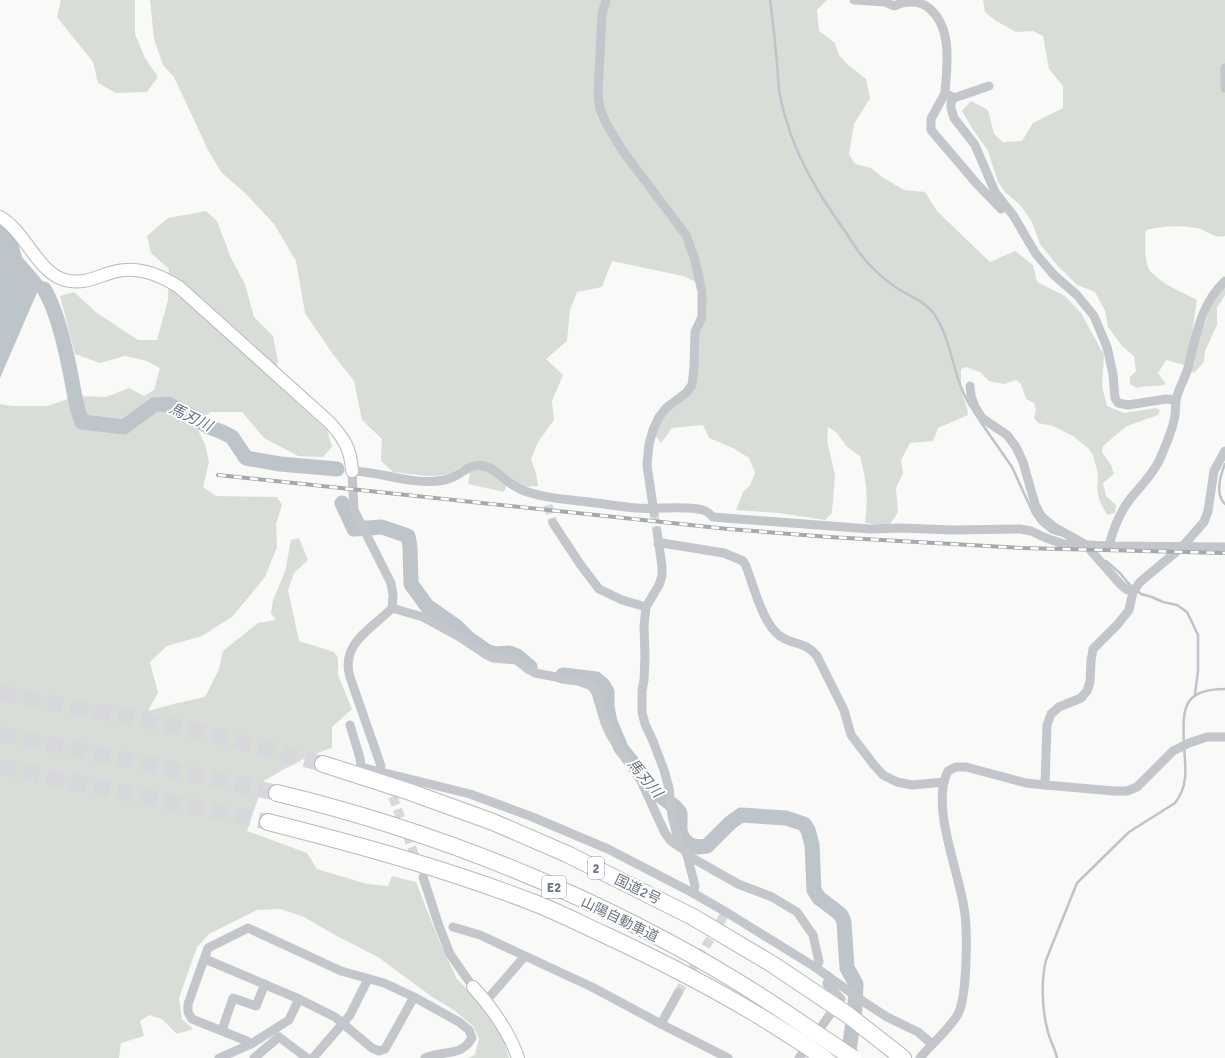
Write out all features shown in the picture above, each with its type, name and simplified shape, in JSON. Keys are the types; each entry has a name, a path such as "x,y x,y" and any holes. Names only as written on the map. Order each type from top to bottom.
{"highway":[{"name":"国道2号","path":"323,764 410,792 493,822 567,854 693,917 772,964 847,1015 902,1058"},
{"name":"山陽自動車道","path":"277,793 382,821 475,854 544,882 633,924 698,958 781,1009 804,1044 853,1058"},
{"name":"山陽自動車道","path":"268,822 424,865 539,905 694,978 735,1001 824,1058"}],"street":[{"path":"606,0 602,14 598,94 600,109 606,123 622,150 686,235 695,260 702,292 702,317 695,332 692,385 686,393 666,408 659,417 649,444 647,465 654,511"},
{"path":"854,0 885,2 894,6 904,2 916,2 926,5 936,14 943,26 946,43 946,74 945,93 931,119 931,130 977,184 1020,228"},
{"path":"1225,68 1225,88"},
{"path":"989,86 954,98 951,102 954,118 976,145 995,192 1013,215 1036,254 1054,275 1077,295 1094,316 1107,347 1113,374 1115,398 1118,403 1128,405 1166,399 1176,400"},
{"path":"945,93 954,98"},
{"path":"0,217 17,230 45,267 54,275 64,280 75,282 88,281 113,272 138,270 164,278 179,287 341,434 348,448 352,471 354,510 391,583 393,595 392,608 360,637 352,648 348,664 350,678 381,766"},
{"path":"1109,546 1112,530 1118,518 1129,500 1150,475 1158,462 1176,415 1176,400 1187,371 1196,334 1207,304 1216,289 1225,281"},
{"path":"970,386 973,402 982,418 1007,435 1016,447 1023,462 1035,504 1041,516 1054,527 1086,545 1121,585 1134,592"},
{"path":"1045,785 1047,725 1051,714 1059,708 1081,698 1087,691 1090,682 1093,649 1118,624 1129,610 1134,592 1140,582 1182,547 1204,522 1208,511 1214,471 1225,451"},
{"path":"352,471 411,481 433,481 446,480 456,476 469,467 476,465 486,466 518,488 548,501 637,508 654,511 676,508 704,510 713,517 870,530 900,528 953,530 1020,529 1031,531 1063,544 1225,547"},
{"path":"554,523 580,564 599,589 622,600 646,607"},
{"path":"657,531 662,576 659,585 646,607 644,626 644,680 642,691 642,712 645,724 664,770 672,816 680,847"},
{"path":"658,544 662,543 724,553 743,561 767,621 776,634 785,640 811,648 817,656 844,710 851,734 883,775 896,782 912,785 944,782"},
{"path":"392,608 423,618 458,636 493,658 516,660 535,673 578,681 593,688 611,736 641,781 665,833 671,842 684,850 687,855 695,886 693,893"},
{"path":"350,725 360,758 360,766 470,794 530,816 608,849 693,893 815,967 864,1002 918,1032 932,1044"},
{"path":"920,1058 948,1027 959,1012 964,981 966,920 944,822 944,782 948,771 956,767 966,768 1026,783 1127,791 1136,787 1162,761 1179,748 1207,738 1225,737"},
{"path":"687,855 738,884 772,897 797,912 813,935 819,962 815,967"},
{"path":"422,877 450,954 473,987 486,1001 502,1024 514,1045 518,1058"},
{"path":"453,927 480,935 592,986 661,1024 728,1058"},
{"path":"251,1044 222,1030 192,1019 188,1012 188,1004 208,948 248,928 340,971 384,983 414,996 459,1022 468,1030 472,1038 468,1048 461,1055 431,1055 425,1058"},
{"path":"486,1001 525,956"},
{"path":"205,959 299,999 335,1017 372,1048 379,1051 386,1049 414,996"},
{"path":"804,1044 847,1015 841,999 827,984 829,977"},
{"path":"313,1058 350,1015 368,979"},
{"path":"222,1030 233,998 256,1006 265,984"},
{"path":"661,1024 678,993"},
{"path":"219,1058 251,1044 289,1020 299,999"},
{"path":"254,1058 279,1037 307,1058"}],"shaded area":[{"path":"61,0 135,0 135,34 145,58 158,77 147,92 116,93 98,83 93,62 57,17"},
{"path":"150,0 827,0 817,10 819,31 835,43 839,55 846,63 866,79 870,98 854,124 849,154 855,164 871,168 882,177 904,190 925,192 937,211 990,262 1015,251 1033,265 1037,282 1065,296 1081,313 1104,355 1102,386 1107,406 1124,413 1156,408 1160,410 1158,415 1127,426 1103,446 1102,452 1111,465 1114,474 1103,483 1106,496 1116,505 1115,513 1107,515 1100,502 1097,489 1098,474 1093,455 1088,448 1073,436 1053,426 1038,423 1034,418 1036,410 1034,403 1026,399 1021,384 1016,380 1004,384 989,381 980,372 966,367 961,369 961,390 968,415 938,428 933,441 910,443 901,460 903,473 896,488 898,512 889,526 865,523 866,490 860,456 847,447 836,432 828,427 827,441 835,475 832,513 825,520 779,513 736,510 743,492 750,485 755,473 749,458 733,448 709,438 703,425 672,428 661,443 655,435 665,413 694,389 697,340 707,312 703,285 683,276 612,261 602,287 577,292 570,310 567,341 546,359 563,375 552,401 554,420 538,442 531,459 536,473 538,486 524,487 509,479 504,492 468,484 470,474 461,466 449,475 427,476 393,472 381,461 382,439 362,420 354,381 332,353 305,313 296,261 274,224 246,194 221,172 208,150 174,77 163,65 154,39"},
{"path":"983,0 1225,0 1225,236 1221,237 1200,229 1183,226 1146,230 1146,258 1151,272 1167,284 1197,300 1191,340 1184,365 1166,360 1158,373 1166,384 1137,388 1130,384 1130,377 1136,371 1134,356 1122,346 1108,327 1105,311 1095,292 1077,285 1056,264 1040,244 1032,222 1020,205 1005,192 998,182 988,151 962,111 971,101 988,110 994,134 1003,142 1022,141 1033,123 1063,108 1063,86 1049,69 1043,36 1033,31 1016,32 996,21 985,12"},
{"path":"206,211 217,221 231,258 245,284 254,317 273,336 278,361 274,382 327,430 332,447 323,457 298,456 264,438 242,412 211,412 195,424 205,444 209,462 203,487 216,496 277,497 282,505 276,524 277,547 265,577 233,616 202,636 167,646 150,662 158,693 148,711 205,697 219,669 223,651 258,623 276,620 271,613 273,600 285,572 291,540 299,538 308,560 294,573 288,590 299,641 334,652 338,657 338,675 352,709 332,727 332,748 306,758 264,781 247,831 307,853 317,869 367,884 388,886 392,876 416,882 440,943 457,979 487,1010 503,1038 509,1058 467,1058 475,1055 479,1039 473,1026 455,1011 431,996 378,957 304,917 280,909 257,910 209,934 197,947 179,998 182,1019 193,1029 177,1034 162,1019 149,1015 140,1021 144,1036 121,1043 119,1058 0,1058 0,404 12,406 47,406 77,396 106,397 129,388 144,396 154,390 160,368 147,361 125,356 100,363 75,354 60,296 74,292 97,313 138,340 157,340 168,300 169,269 151,253 147,236 168,218"},
{"path":"0,224 8,230 18,243 22,257 46,285 43,292 39,288 0,378"},
{"path":"1225,285 1225,295 1217,308 1217,325 1205,351 1204,362 1194,373 1190,371 1200,331 1206,321 1212,299"}],"waterway":[{"path":"770,0 780,96 790,133 797,151 823,199 865,259 887,281 925,304 933,312 942,328 960,385 971,407"},
{"name":"馬刃川","path":"44,289 53,307 60,328 76,404 82,422 124,427 154,405 168,404 209,427 232,437 246,458 280,464 337,469"},
{"path":"980,421 1012,467 1033,513 1040,523 1051,532 1060,535"},
{"path":"1225,464 1219,485 1220,496 1225,504"},
{"name":"馬刃川","path":"342,503 354,529 382,527 408,536 410,547 411,584 427,606 457,627 469,639 488,652 497,654 509,653 517,656 530,667"},
{"path":"1106,561 1141,594 1163,602 1177,605 1187,612 1198,635 1198,671 1195,694"},
{"name":"馬刃川","path":"563,675 596,679 603,685 607,692 607,707 610,722 621,748 652,790 674,806 680,813 680,831 683,839 690,845 698,847 707,846 730,823 741,815 786,818 804,824 808,830 812,845 814,890 819,898 841,915 844,922 847,968 856,984 855,1007 848,1058"},
{"path":"1184,743 1184,719 1188,702 1201,692 1225,689"},
{"path":"1057,1058 1045,1020 1043,1003 1043,976 1046,960 1077,883 1129,832 1175,803 1184,784 1184,748"}],"tunnel":[{"path":"548,505 553,523"},
{"path":"654,513 657,531"},
{"path":"0,693 199,731 323,764"},
{"path":"0,734 133,761 277,793"},
{"path":"0,767 268,822"},
{"path":"388,784 418,864"},
{"path":"678,993 726,912"}],"railway":[{"path":"218,475 728,529 829,537 1021,548 1225,553"}]}
